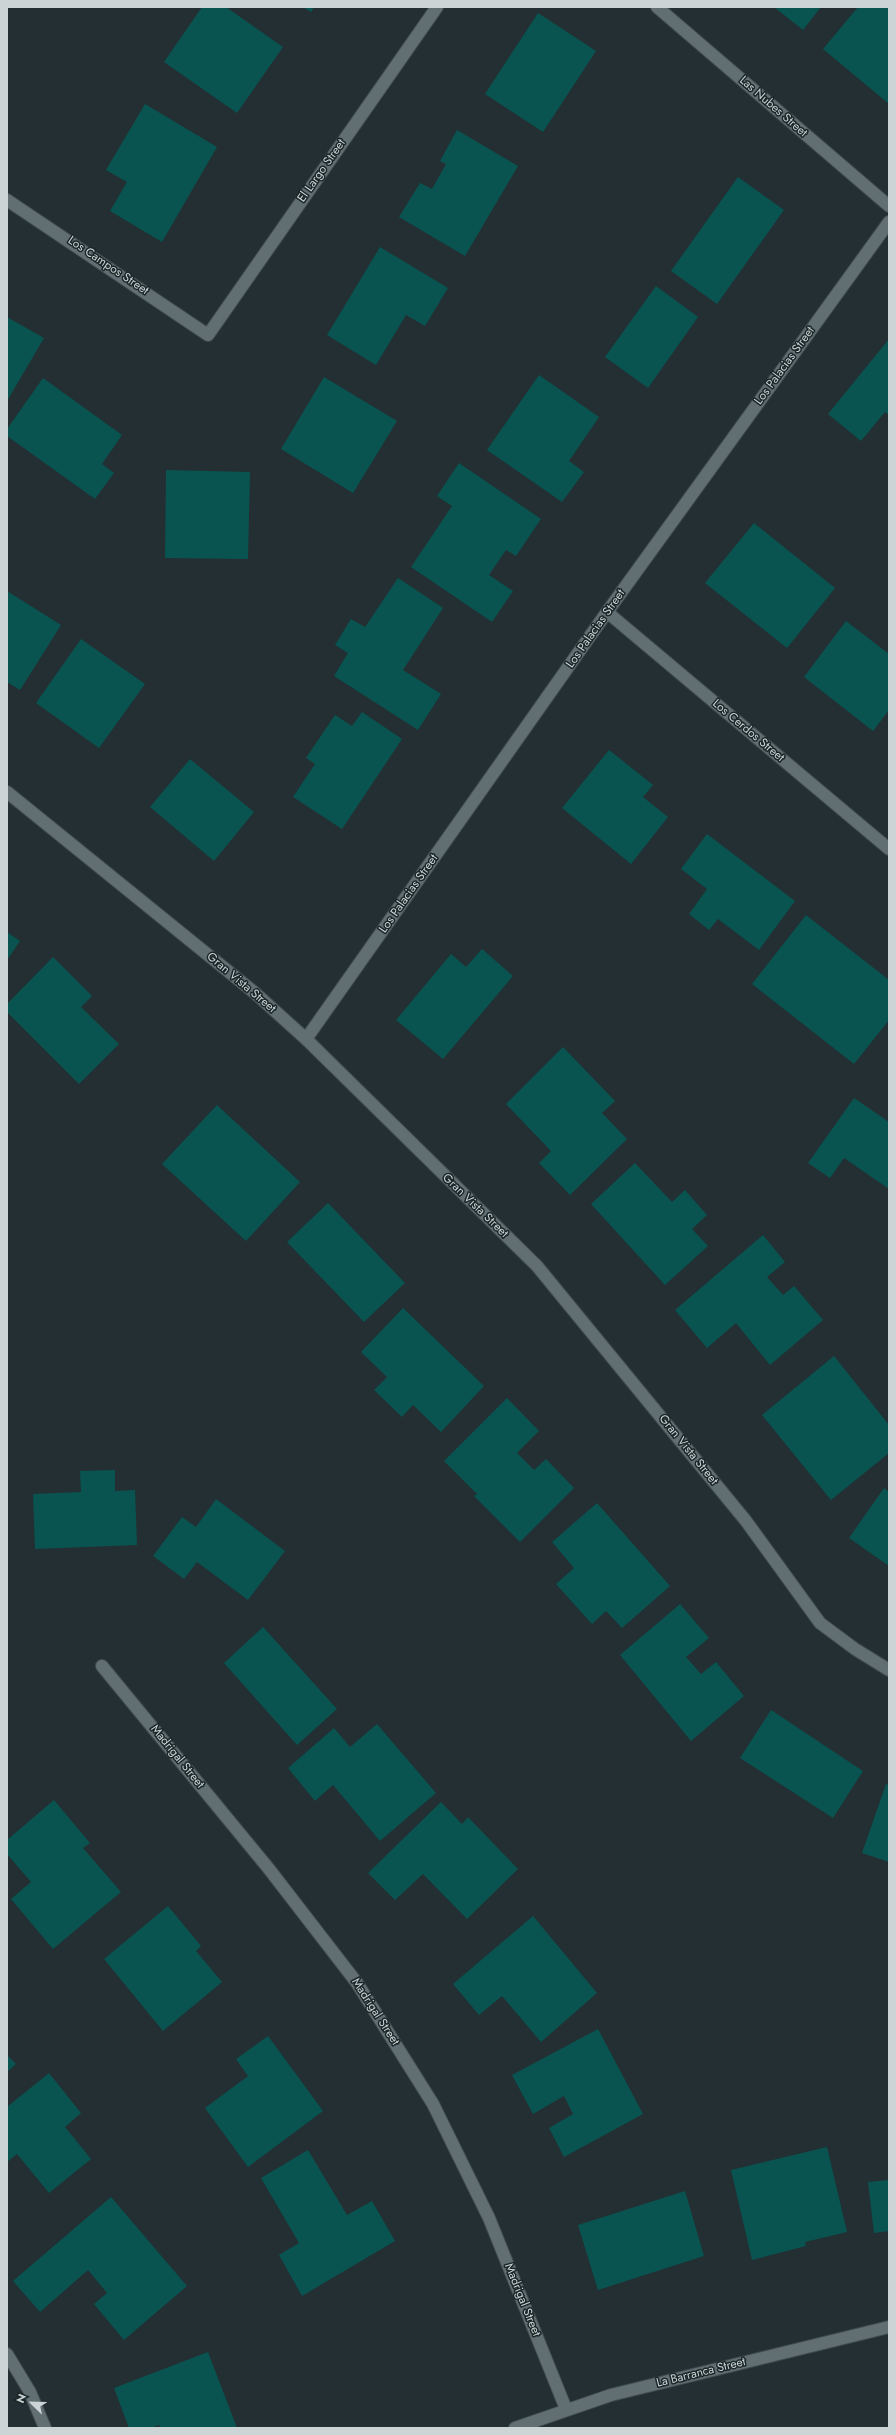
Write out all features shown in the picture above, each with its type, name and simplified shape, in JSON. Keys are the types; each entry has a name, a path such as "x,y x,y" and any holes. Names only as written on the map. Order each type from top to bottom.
{"street":[{"name":"El Largo Street","path":"208,335 437,7"},
{"name":"Las Nubes Street","path":"657,7 889,206"},
{"name":"Los Campos Street","path":"7,200 208,335"},
{"name":"Los Palacias Street","path":"306,1039 607,612 889,222"},
{"name":"Los Cerdos Street","path":"607,612 889,849"},
{"name":"Gran Vista Street","path":"7,792 255,993 306,1039 537,1266 746,1521 820,1623 855,1649 889,1670"},
{"name":"Madrigal Street","path":"102,1666 269,1869 357,1982 433,2104 489,2218 566,2409"},
{"name":"La Barranca Street","path":"515,2428 566,2409 611,2396 889,2327"},
{"path":"7,2354 30,2392 45,2428"}],"building":[{"path":"202,7 226,7 283,47 237,113 164,62"},
{"path":"303,7 314,7 311,12"},
{"path":"774,7 821,7 803,30"},
{"path":"858,7 889,7 889,104 823,49"},
{"path":"538,13 596,51 543,132 485,94"},
{"path":"145,104 217,147 162,242 110,211 127,182 106,170"},
{"path":"457,130 518,166 465,256 399,217 420,183 432,189 446,164 440,161"},
{"path":"738,177 784,210 717,304 671,271"},
{"path":"380,247 448,288 425,326 406,315 376,365 327,335"},
{"path":"656,286 698,317 648,388 605,357"},
{"path":"7,317 44,338 7,401"},
{"path":"889,339 889,415 885,412 861,441 828,414"},
{"path":"539,375 599,417 569,461 584,472 562,502 487,450"},
{"path":"324,377 397,421 353,493 281,449"},
{"path":"43,378 122,435 102,464 114,473 95,499 7,436 7,429"},
{"path":"459,463 541,519 516,556 506,550 489,575 513,591 492,622 411,567 452,506 437,496"},
{"path":"166,470 250,472 248,559 165,558"},
{"path":"754,523 835,588 787,648 705,583"},
{"path":"398,578 443,608 403,670 441,694 418,730 334,676 348,653 335,645 351,619 365,627"},
{"path":"7,591 61,625 20,690 7,682"},
{"path":"846,621 889,654 889,710 873,731 804,677"},
{"path":"81,639 145,684 99,748 36,703"},
{"path":"362,712 402,739 342,829 293,797 315,764 306,758 335,715 352,726"},
{"path":"609,750 653,785 643,797 668,817 631,864 562,808"},
{"path":"190,759 254,812 214,861 150,807"},
{"path":"707,834 795,901 759,950 718,919 709,930 689,914 707,889 681,869"},
{"path":"806,915 889,980 889,1020 854,1064 752,984"},
{"path":"7,932 20,941 7,960"},
{"path":"482,949 513,976 443,1059 396,1020 451,954 466,967"},
{"path":"53,957 92,996 81,1007 119,1044 79,1084 7,1012 7,1004"},
{"path":"563,1047 615,1101 602,1113 627,1139 570,1195 539,1163 551,1151 506,1104"},
{"path":"854,1098 889,1122 889,1189 844,1158 830,1178 808,1163"},
{"path":"217,1105 300,1182 246,1241 162,1164"},
{"path":"635,1163 672,1202 685,1190 707,1215 692,1229 708,1246 665,1285 591,1204"},
{"path":"328,1203 405,1283 364,1322 287,1242"},
{"path":"763,1235 785,1262 767,1277 783,1295 794,1286 823,1320 770,1365 736,1323 707,1348 675,1310"},
{"path":"403,1308 484,1386 441,1432 413,1405 402,1417 374,1390 387,1377 361,1352"},
{"path":"834,1356 889,1425 889,1453 831,1500 762,1415"},
{"path":"507,1398 539,1431 517,1453 534,1470 546,1459 574,1488 520,1542 474,1496 477,1494 444,1461"},
{"path":"115,1470 115,1491 135,1490 137,1545 35,1549 33,1494 81,1492 80,1471"},
{"path":"884,1488 889,1492 889,1566 849,1538"},
{"path":"216,1499 285,1551 248,1600 197,1562 184,1579 153,1556 182,1517 196,1527"},
{"path":"597,1503 670,1586 622,1628 606,1611 592,1624 556,1584 574,1568 552,1542"},
{"path":"680,1604 709,1638 686,1657 701,1674 716,1662 744,1696 691,1741 620,1655"},
{"path":"263,1627 337,1709 297,1745 224,1663"},
{"path":"771,1710 863,1771 833,1818 740,1758"},
{"path":"377,1724 436,1793 380,1841 333,1785 315,1801 288,1768 334,1728 350,1747"},
{"path":"886,1784 889,1785 889,1862 862,1853"},
{"path":"54,1800 90,1843 83,1848 121,1892 53,1949 11,1899 31,1882 7,1854 7,1840"},
{"path":"441,1802 462,1824 468,1817 518,1869 467,1919 423,1874 395,1900 368,1873"},
{"path":"168,1906 201,1946 196,1951 222,1982 163,2031 104,1959"},
{"path":"533,1916 597,1993 541,2042 502,1996 479,2015 453,1984"},
{"path":"598,2029 643,2114 564,2157 549,2128 573,2114 564,2096 533,2114 512,2075"},
{"path":"268,2036 323,2111 248,2167 205,2108 248,2076 236,2059"},
{"path":"7,2055 16,2064 7,2072"},
{"path":"49,2073 81,2113 65,2127 91,2159 49,2193 17,2154 7,2162 7,2107"},
{"path":"827,2147 847,2232 805,2242 806,2246 752,2260 731,2170"},
{"path":"308,2150 347,2215 372,2201 395,2241 302,2296 279,2255 299,2243 261,2178"},
{"path":"889,2180 889,2231 874,2233 868,2182"},
{"path":"685,2191 704,2256 598,2290 578,2225"},
{"path":"111,2197 187,2286 124,2340 94,2304 107,2293 88,2270 40,2312 13,2281"},
{"path":"208,2352 237,2428 160,2428 159,2425 151,2428 129,2428 114,2388"}]}
